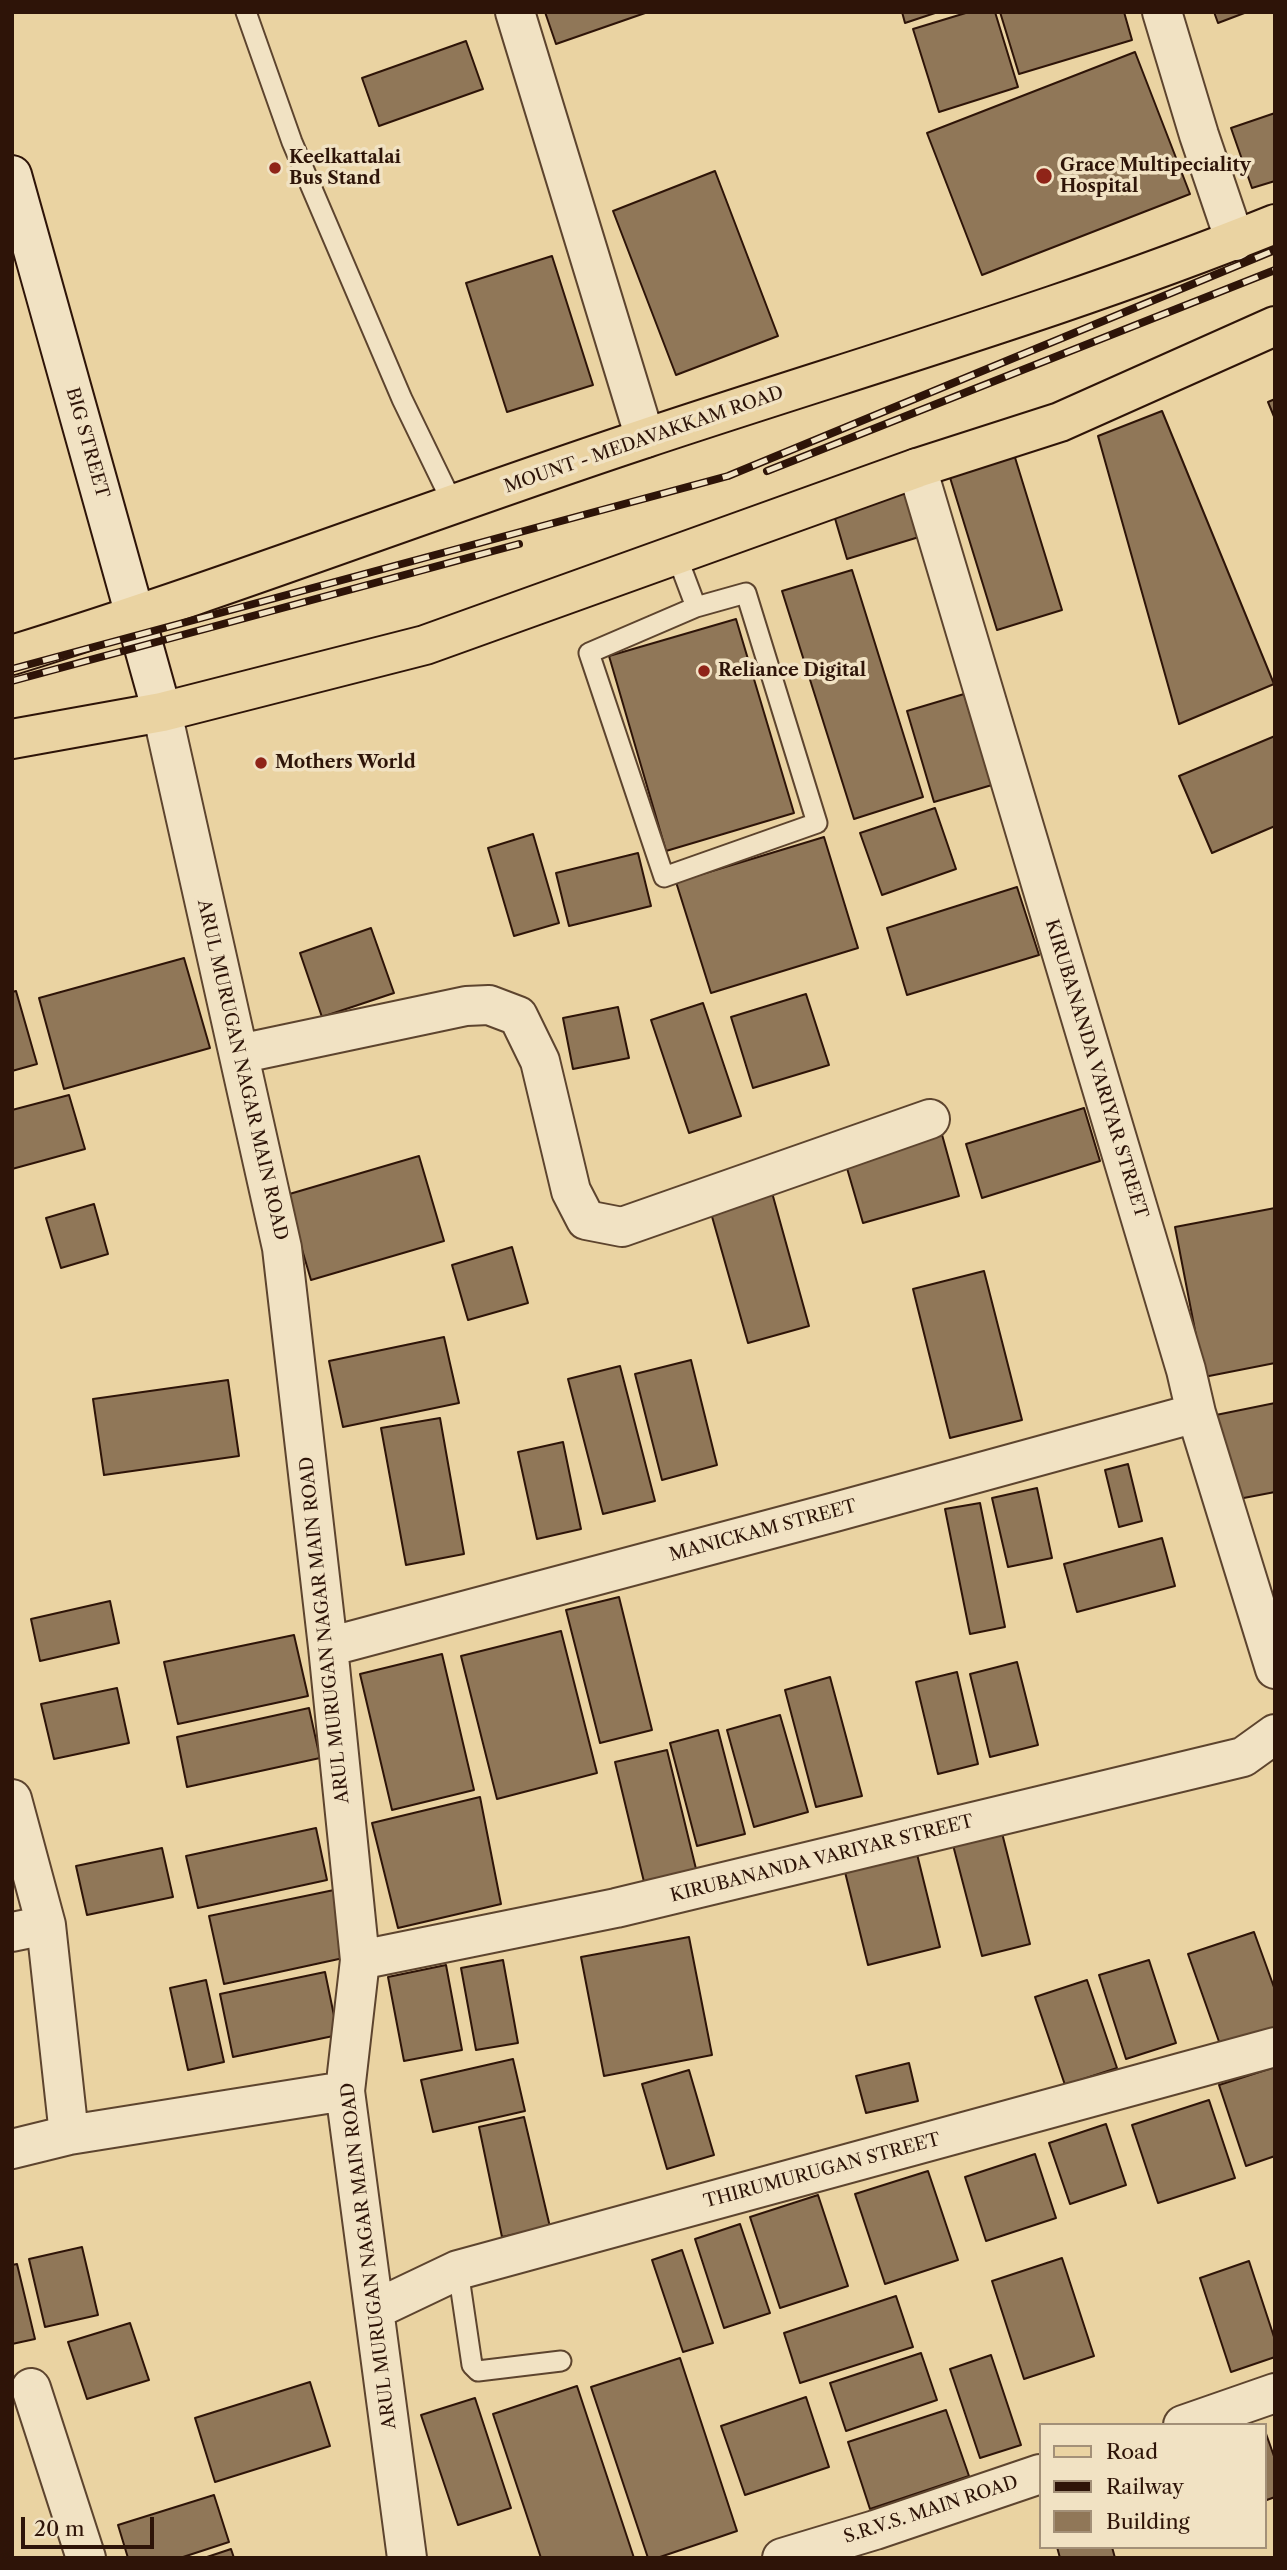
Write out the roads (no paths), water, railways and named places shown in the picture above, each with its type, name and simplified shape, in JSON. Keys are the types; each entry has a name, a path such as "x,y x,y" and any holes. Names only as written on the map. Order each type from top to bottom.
{"main road":[{"name":"MOUNT - MEDAVAKKAM ROAD","path":"12,655 136,617 645,438 1110,286 1275,225"},
{"path":"12,739 162,712 425,645 917,468 1060,422 1275,326"}],"street":[{"path":"515,12 645,438"},
{"path":"1162,12 1199,135 1235,241"},
{"name":"BIG STREET","path":"14,189 162,712"},
{"name":"KIRUBANANDA VARIYAR STREET","path":"917,468 1182,1357 1196,1413 1275,1669"},
{"name":"ARUL MURUGAN NAGAR MAIN ROAD","path":"162,712 282,1248 328,1647 360,1960 345,2091 407,2558"},
{"path":"239,1054 466,1006 489,1005 518,1016 540,1061 571,1191 586,1220 622,1227 930,1119"},
{"name":"MANICKAM STREET","path":"328,1647 1196,1413"},
{"name":"KIRUBANANDA VARIYAR STREET","path":"360,1960 616,1908 1243,1757 1275,1734"},
{"path":"12,1799 29,1929 69,2135"},
{"name":"THIRUMURUGAN STREET","path":"374,2310 458,2270 1275,2047"},
{"path":"12,2150 69,2135 345,2091"},
{"path":"31,2388 86,2558"},
{"path":"1189,2423 1275,2393"},
{"name":"S.R.V.S. MAIN ROAD","path":"782,2558 879,2544 1038,2475"}],"lane":[{"path":"246,12 292,142 402,399 453,504"},
{"path":"676,554 696,607"},
{"path":"746,593 817,823 664,877 589,653 696,607 746,593"},
{"path":"458,2270 469,2353 472,2365 478,2371 561,2361"}],"railway":[{"path":"12,669 728,476 1275,250"},
{"path":"767,471 1275,270"},
{"path":"12,681 519,544"}],"place":[{"name":"Keelkattalai Bus Stand","path":"275,168"},
{"name":"Grace Multipeciality Hospital","path":"1044,176"},
{"name":"Reliance Digital","path":"704,671"},
{"name":"Mothers World","path":"261,763"}]}
